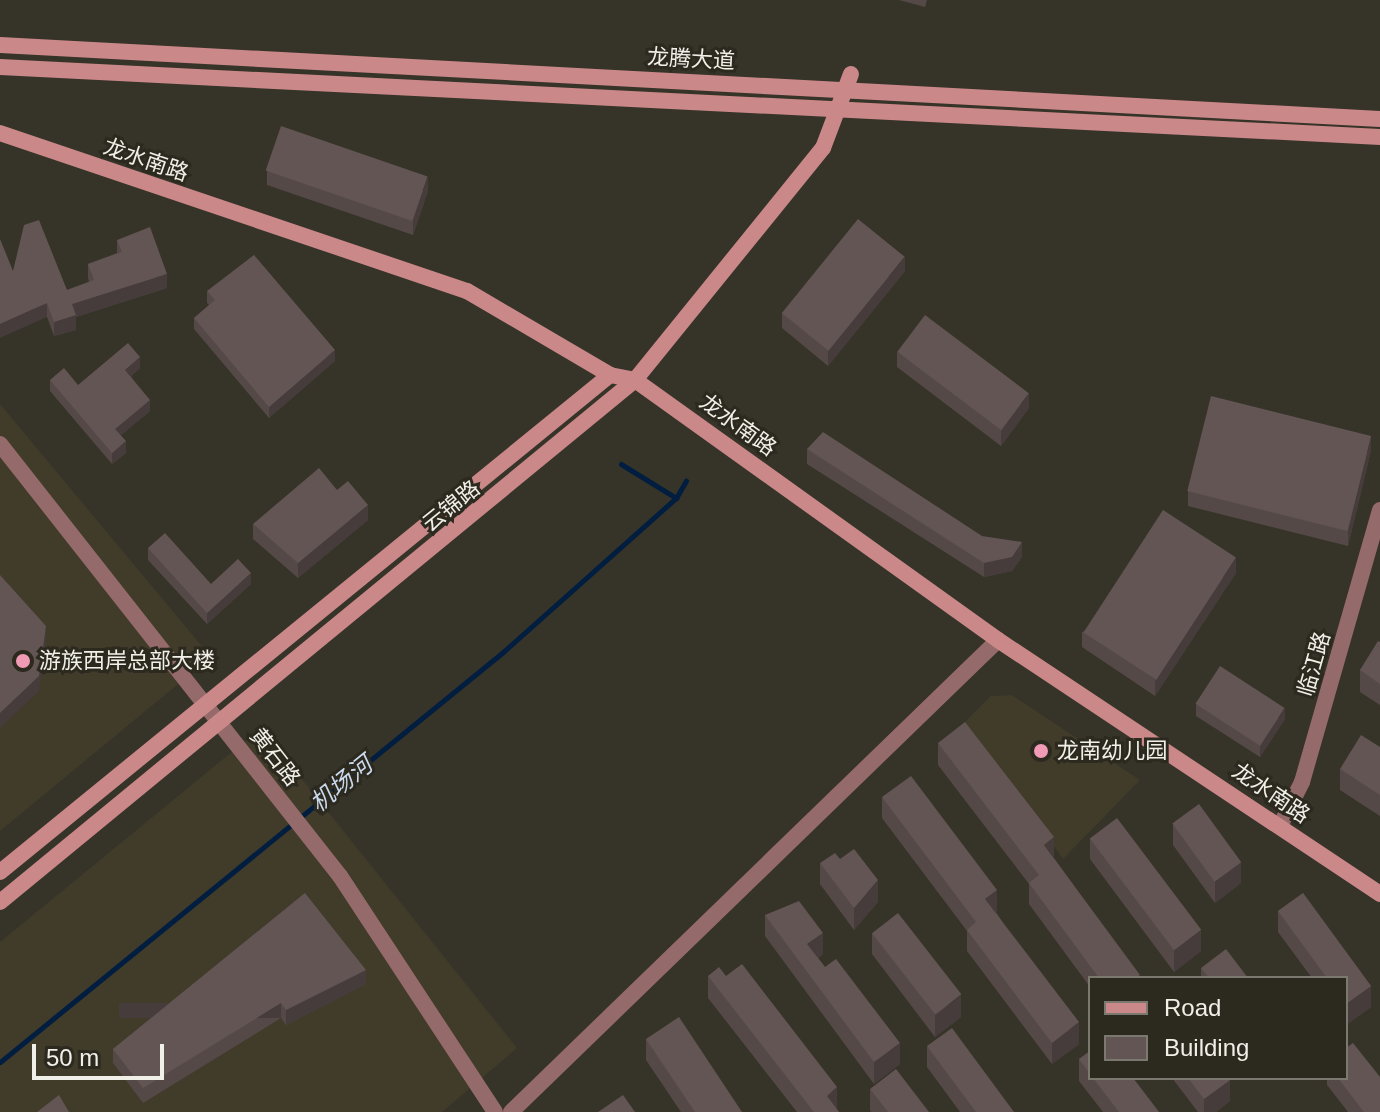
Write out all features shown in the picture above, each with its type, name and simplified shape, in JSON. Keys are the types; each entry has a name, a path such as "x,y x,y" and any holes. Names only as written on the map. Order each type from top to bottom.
{"main road":[{"name":"龙腾大道","path":"0,45 1380,119"},
{"name":"龙腾大道","path":"0,67 845,90 1380,137"},
{"name":"云锦路","path":"0,902 635,380 823,148 845,90"},
{"name":"龙水南路","path":"0,133 467,291 610,375 635,380 998,640 1380,894"},
{"name":"云锦路","path":"0,872 610,375"}],"street":[{"name":"黄石路","path":"0,444 317,846 495,1112"},
{"name":"临江路","path":"1280,826 1302,782 1380,510"},
{"path":"511,1112 998,640"}],"shaded area":[{"path":"0,404 211,657 0,831"},
{"name":"龙南幼儿园","path":"1012,695 1140,780 1063,859 964,723 991,696"},
{"path":"261,728 517,1048 442,1112 0,1112 0,942"}],"building":[{"path":"281,126 428,176 412,221 266,170"},
{"path":"858,219 905,257 828,351 782,313"},
{"path":"39,220 67,290 94,280 88,264 122,252 117,240 150,227 167,274 72,304 76,315 54,322 47,303 0,324 0,239 13,271 24,225"},
{"path":"254,255 335,350 269,407 194,318 215,300 207,291"},
{"path":"925,315 1029,393 1001,430 897,352"},
{"path":"128,343 140,357 125,370 150,400 115,429 126,441 112,453 50,380 64,368 78,385"},
{"path":"1211,396 1371,436 1347,531 1187,491"},
{"path":"823,432 982,536 1022,542 1012,557 984,563 807,449"},
{"path":"319,468 337,490 348,481 368,505 298,563 253,524"},
{"path":"1163,510 1236,557 1156,680 1083,632"},
{"path":"165,533 211,584 238,559 251,573 207,613 148,548"},
{"name":"游族西岸总部大楼","path":"0,575 46,626 39,676 0,713"},
{"path":"1380,642 1380,684 1360,670"},
{"path":"1220,666 1285,708 1260,746 1195,704"},
{"path":"965,722 1054,837 1044,845 1140,975 1098,976 1029,883 1039,875 938,743"},
{"path":"1361,735 1380,747 1380,795 1340,769"},
{"path":"911,776 997,890 985,899 1079,1022 1052,1043 967,930 976,922 882,797"},
{"path":"1199,804 1241,862 1215,882 1172,823"},
{"path":"1117,818 1201,930 1174,950 1090,838"},
{"path":"854,849 878,880 854,908 820,863 835,853 840,859"},
{"path":"305,893 366,970 286,1010 281,1003 143,1088 113,1049"},
{"path":"1303,893 1371,986 1348,1003 1348,976 1326,976 1278,911"},
{"path":"799,901 823,933 807,944 825,967 836,959 900,1043 874,1062 765,915"},
{"path":"898,913 961,994 935,1014 872,933"},
{"path":"1226,949 1246,976 1207,976 1201,968"},
{"path":"742,964 837,1087 827,1096 839,1112 814,1112 708,976 719,967 726,976"},
{"path":"679,1017 742,1112 695,1112 646,1039"},
{"path":"952,1028 1014,1112 976,1112 927,1046"},
{"path":"1353,1043 1380,1077 1380,1112 1364,1112 1340,1080 1348,1080 1348,1047"},
{"path":"1088,1052 1088,1071 1079,1059"},
{"path":"896,1069 929,1112 888,1112 870,1089"},
{"path":"1095,1080 1135,1080 1159,1112 1119,1112"},
{"path":"1190,1080 1230,1080 1204,1099"},
{"path":"59,1095 69,1112 37,1112"},
{"path":"623,1095 635,1112 598,1112"}],"waterway":[{"name":"机场河","path":"621,464 676,498"},
{"name":"机场河","path":"0,1062 503,652 676,498 686,481"}],"place":[{"name":"游族西岸总部大楼","path":"23,661"},
{"name":"龙南幼儿园","path":"1041,751"}]}
